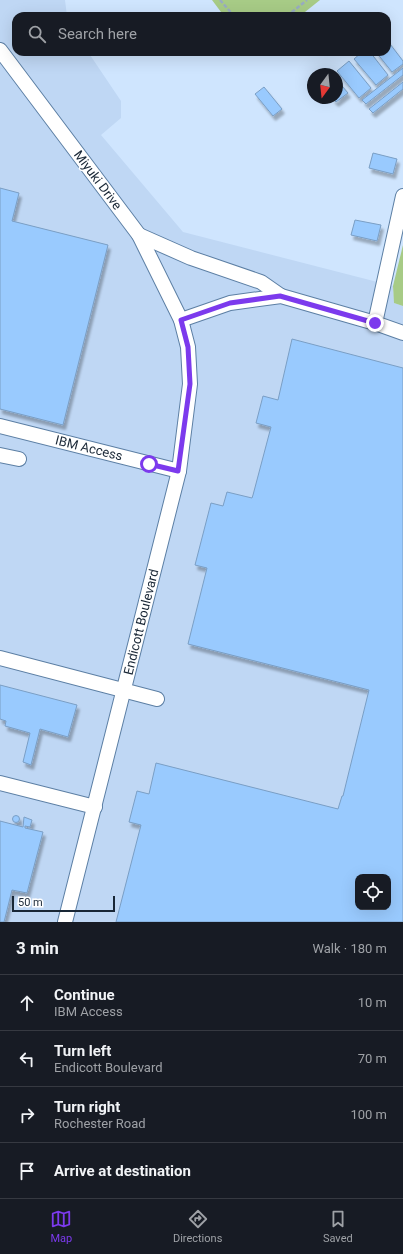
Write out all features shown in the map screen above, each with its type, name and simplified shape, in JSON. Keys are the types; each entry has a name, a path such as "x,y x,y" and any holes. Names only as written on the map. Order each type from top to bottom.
{"street":[{"name":"Miyuki Drive","path":"0,50 140,235 181,320"},
{"path":"375,323 403,196"},
{"path":"140,235 191,258 261,282 280,296 375,323 403,333"},
{"path":"181,320 230,303 280,296"},
{"name":"Endicott Boulevard","path":"65,922 178,471 190,384 188,347 181,320"},
{"name":"IBM Access","path":"0,426 178,471"},
{"path":"0,454 19,459"},
{"path":"0,658 157,699"},
{"path":"0,783 95,807"}],"path":[{"path":"220,0 230,12"},
{"path":"292,12 307,0"}],"shaded area":[{"path":"0,0 65,0 66,12 12,12 12,56 91,56 121,101 121,118 101,135 183,232 393,286 394,303 403,306 403,922 0,922"}],"green space":[{"path":"212,0 320,0 305,12 221,12"},
{"path":"403,245 403,306 394,303 393,286"}],"building":[{"path":"391,45 403,61 403,64 392,72 379,56 391,56"},
{"path":"357,56 373,56 388,75 376,85 354,59"},
{"path":"349,61 371,88 359,98 343,78 343,68 341,68"},
{"path":"403,68 403,75 366,104 362,100"},
{"path":"403,82 403,89 373,113 369,109"},
{"path":"264,87 282,109 273,116 255,94"},
{"path":"343,87 348,93 343,97"},
{"path":"373,153 397,159 393,174 369,168"},
{"path":"0,188 19,193 12,221 108,245 63,425 0,409"},
{"path":"355,220 381,225 377,241 351,235"},
{"path":"292,339 403,368 403,922 116,922 141,825 129,822 137,791 149,794 156,763 338,809 343,796 369,690 188,644 207,568 195,565 211,503 223,506 227,492 252,498 271,427 256,423 263,396 278,400"},
{"path":"0,685 77,705 68,737 40,729 31,765 23,762 30,733 5,726 6,721 0,719"},
{"path":"16,815 19,816 19,822 16,823 13,822 12,819 13,816"},
{"path":"24,817 32,820 30,827 25,826 25,828 43,832 27,893 12,890 4,922 0,922 0,821 23,827"}],"route":[{"path":"149,464 178,471 190,384 188,347 181,320 230,303 280,296 375,323"}]}
